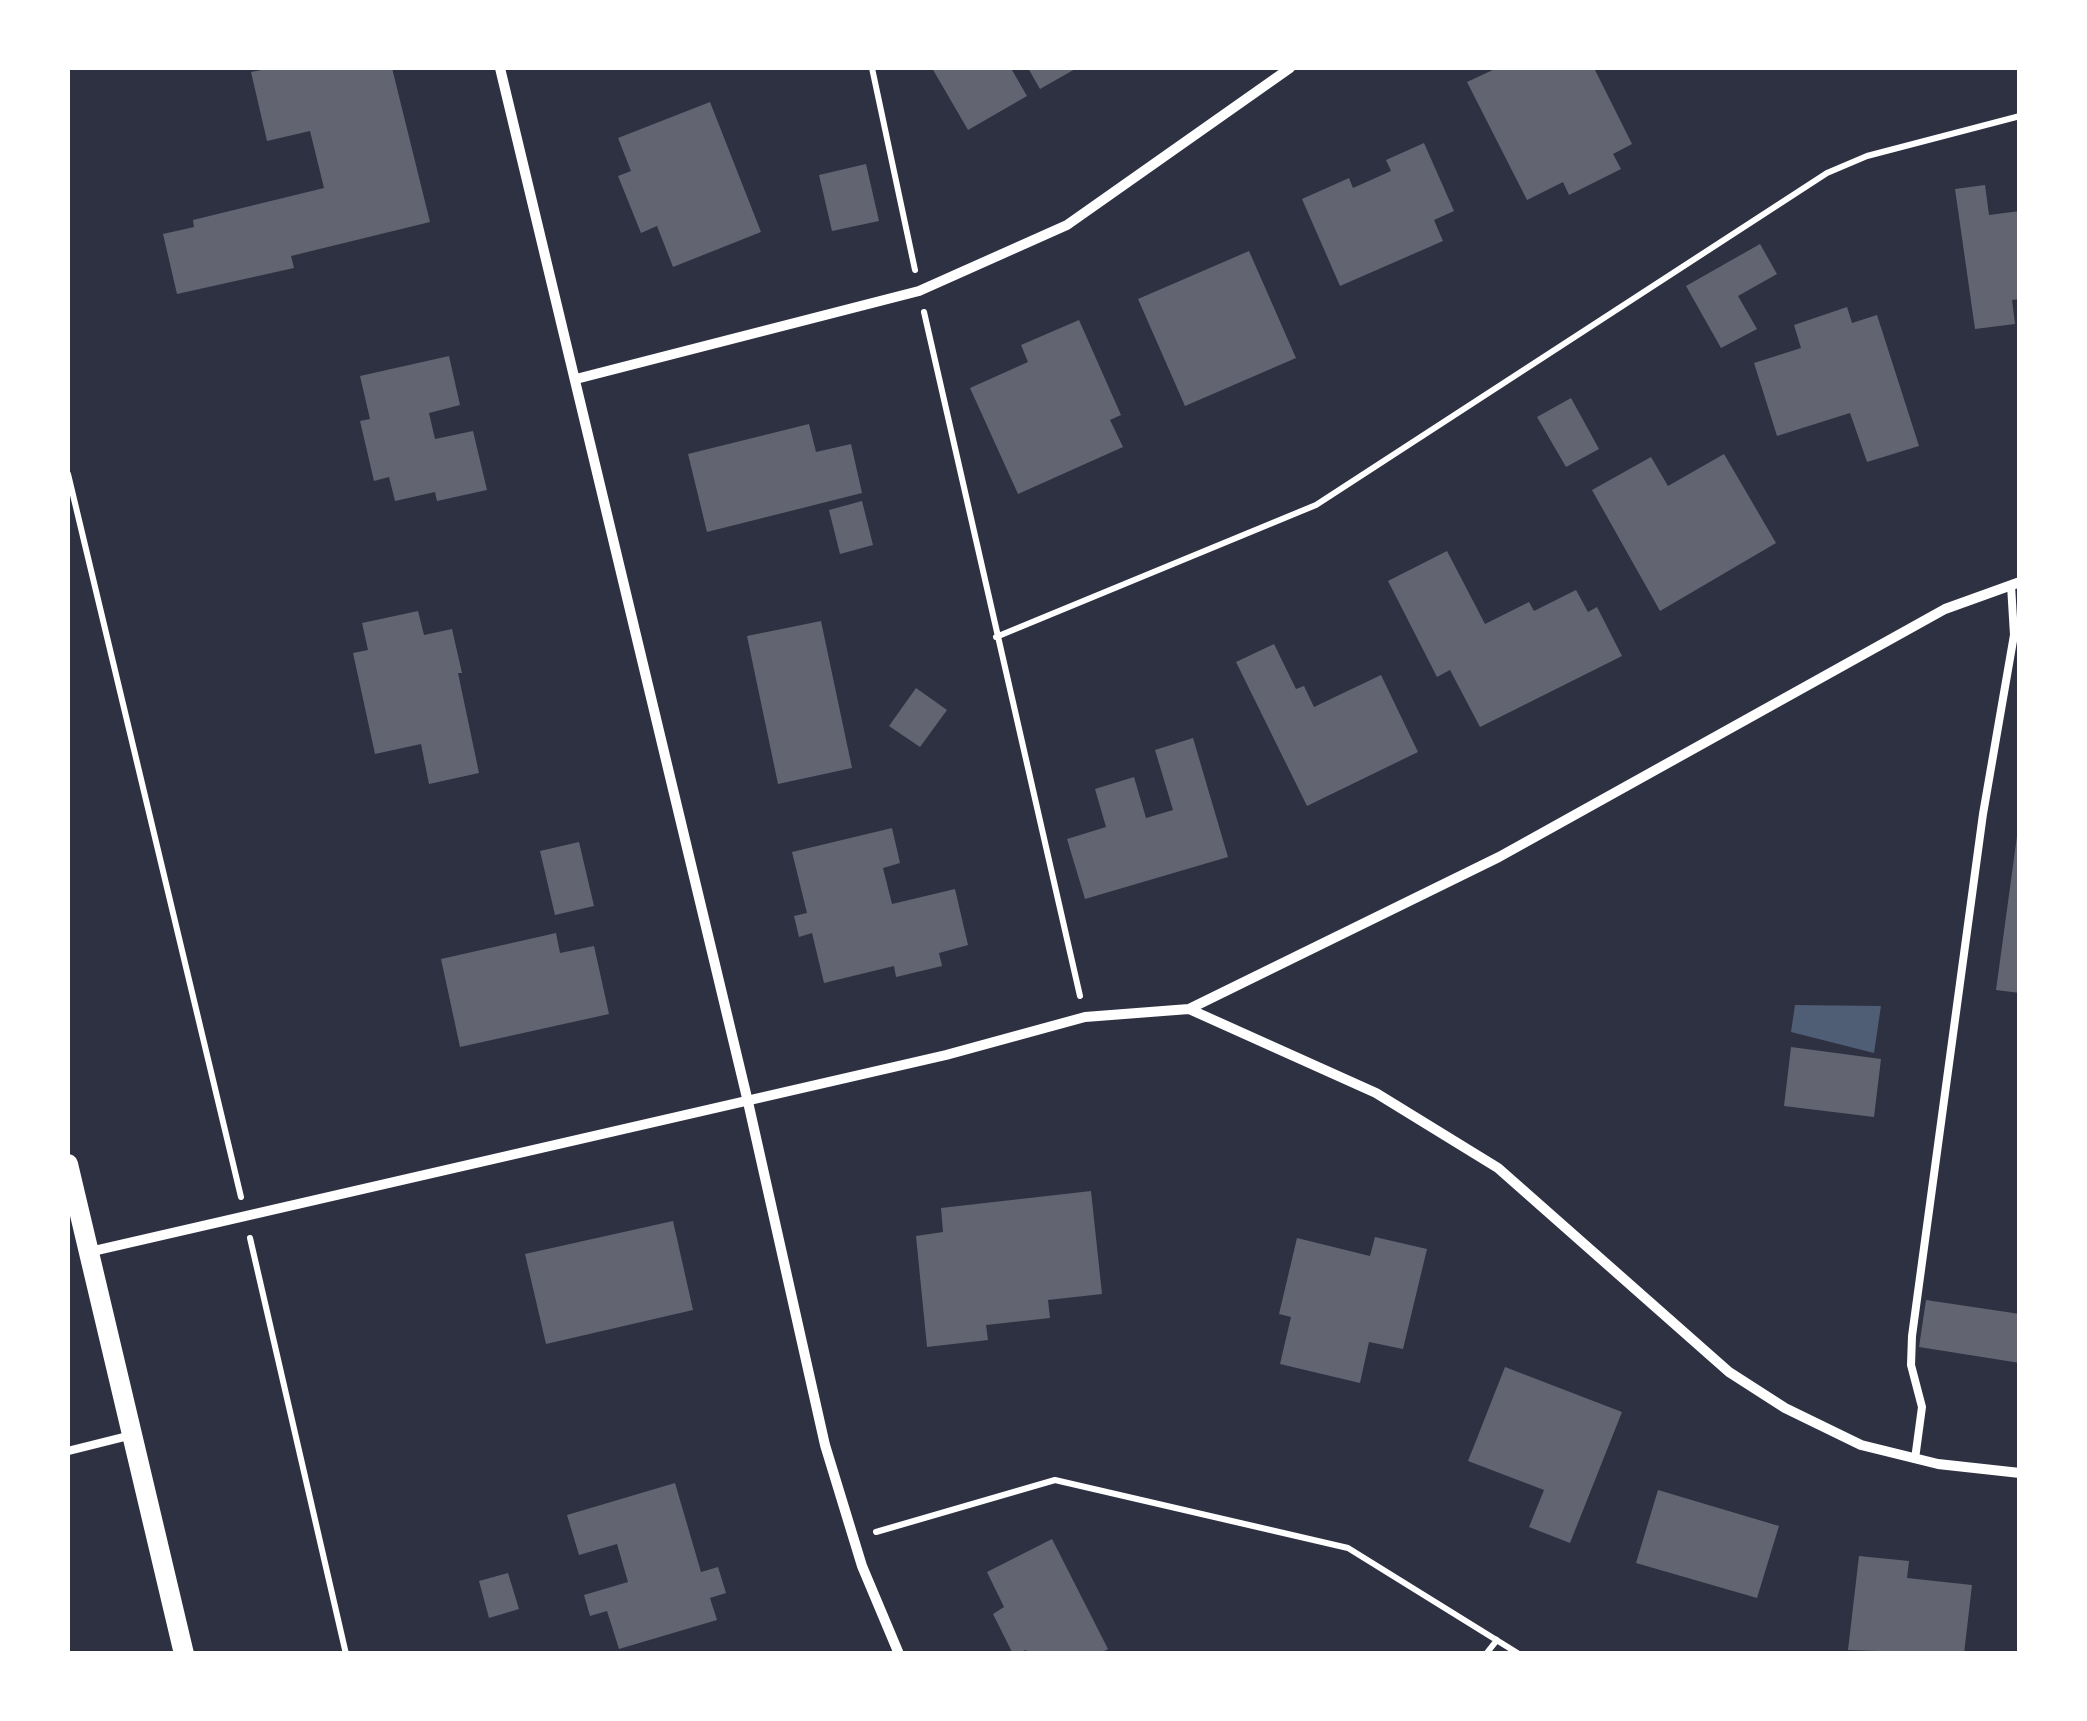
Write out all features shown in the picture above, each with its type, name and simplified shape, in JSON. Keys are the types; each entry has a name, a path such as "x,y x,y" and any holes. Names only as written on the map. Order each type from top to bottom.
{"main road":[{"path":"68,1164 184,1654"}],"street":[{"path":"500,68 748,1102 826,1445 862,1566 899,1654"},
{"path":"576,379 919,291 1067,225 1290,68"},
{"path":"88,1252 946,1056 1085,1017 1189,1010 1498,857 1945,609 2015,584"},
{"path":"1189,1010 1376,1093 1498,1168 1729,1372 1785,1408 1861,1445 2020,1474"}],"lane":[{"path":"1916,1458 1922,1408 1911,1365 1912,1336 1983,814 2014,635 2015,584"},
{"path":"68,1451 133,1435"}],"path":[{"path":"872,68 996,637 1085,1017"},
{"path":"996,637 1316,505 1827,173 1867,156 2020,116"},
{"path":"68,474 246,1216 346,1654"},
{"path":"854,1539 1056,1480 1348,1548 1520,1654"},
{"path":"1486,1654 1497,1640"}],"water":[{"path":"1795,1005 1881,1006 1874,1053 1791,1032"}],"building":[{"path":"272,68 392,68 430,222 291,256 294,268 177,294 163,234 194,227 193,220 324,188 310,131 267,141 251,72"},
{"path":"932,68 1017,68 1012,70 1027,96 968,130"},
{"path":"1028,68 1077,68 1040,89"},
{"path":"1497,68 1594,68 1632,144 1613,154 1621,169 1569,195 1563,182 1527,200 1467,82"},
{"path":"710,102 761,232 673,267 657,226 641,233 618,176 631,171 618,138"},
{"path":"1424,143 1454,211 1434,220 1443,241 1340,286 1302,199 1349,178 1353,188 1391,171 1386,160"},
{"path":"866,164 879,221 832,231 819,175"},
{"path":"1985,185 1989,215 2020,211 2020,299 2012,300 2015,324 1975,329 1955,189"},
{"path":"1760,244 1777,274 1738,296 1757,329 1721,348 1686,286"},
{"path":"1249,251 1296,358 1185,406 1138,299"},
{"path":"1847,307 1852,323 1877,315 1919,446 1867,462 1850,413 1777,436 1754,363 1801,348 1794,325"},
{"path":"1079,320 1121,415 1110,420 1123,447 1018,494 970,388 1028,362 1021,345"},
{"path":"449,356 460,405 429,413 435,439 473,431 487,490 437,501 435,492 395,501 389,477 374,481 360,421 370,419 360,376"},
{"path":"1571,398 1599,449 1566,467 1537,417"},
{"path":"809,424 816,452 851,444 862,493 707,532 688,454"},
{"path":"1724,454 1776,543 1660,611 1592,490 1651,457 1668,486"},
{"path":"862,501 873,545 840,554 829,510"},
{"path":"1447,551 1485,624 1529,602 1534,611 1576,590 1588,612 1597,607 1622,656 1480,727 1450,670 1437,677 1388,581"},
{"path":"418,611 424,635 452,629 479,773 429,784 421,744 375,754 353,653 368,650 362,623"},
{"path":"821,621 852,768 778,784 747,636"},
{"path":"1274,644 1296,689 1304,686 1314,707 1381,675 1418,752 1307,806 1236,662"},
{"path":"916,688 947,710 920,747 889,726"},
{"path":"1193,738 1228,857 1085,899 1067,839 1106,827 1095,789 1134,777 1146,818 1173,810 1155,750"},
{"path":"892,828 900,863 883,868 892,904 955,889 968,945 939,953 942,966 896,977 894,966 824,983 812,933 799,937 794,916 807,913 792,852"},
{"path":"2020,836 2020,993 1996,990"},
{"path":"579,842 594,906 555,915 540,851"},
{"path":"556,933 560,953 594,946 609,1014 460,1047 441,959"},
{"path":"1791,1047 1881,1059 1874,1117 1784,1106"},
{"path":"1091,1191 1102,1294 1048,1300 1050,1318 986,1325 988,1340 927,1347 916,1236 943,1232 941,1208"},
{"path":"673,1221 693,1310 546,1344 525,1254"},
{"path":"1375,1237 1427,1249 1403,1349 1369,1342 1360,1383 1280,1364 1291,1317 1279,1314 1297,1238 1370,1256"},
{"path":"1926,1300 2020,1314 2020,1363 1919,1347"},
{"path":"1505,1367 1622,1412 1570,1543 1529,1527 1544,1490 1468,1461"},
{"path":"675,1483 701,1572 718,1567 726,1593 710,1598 717,1620 619,1649 607,1611 590,1616 584,1595 628,1582 617,1544 579,1555 567,1515"},
{"path":"1658,1490 1779,1526 1757,1598 1636,1563"},
{"path":"1052,1539 1108,1649 1099,1654 1028,1654 1026,1650 1013,1654 993,1614 1004,1607 987,1572"},
{"path":"1859,1556 1909,1561 1907,1578 1972,1585 1964,1654 1848,1650"},
{"path":"508,1573 519,1609 489,1618 479,1581"}]}
